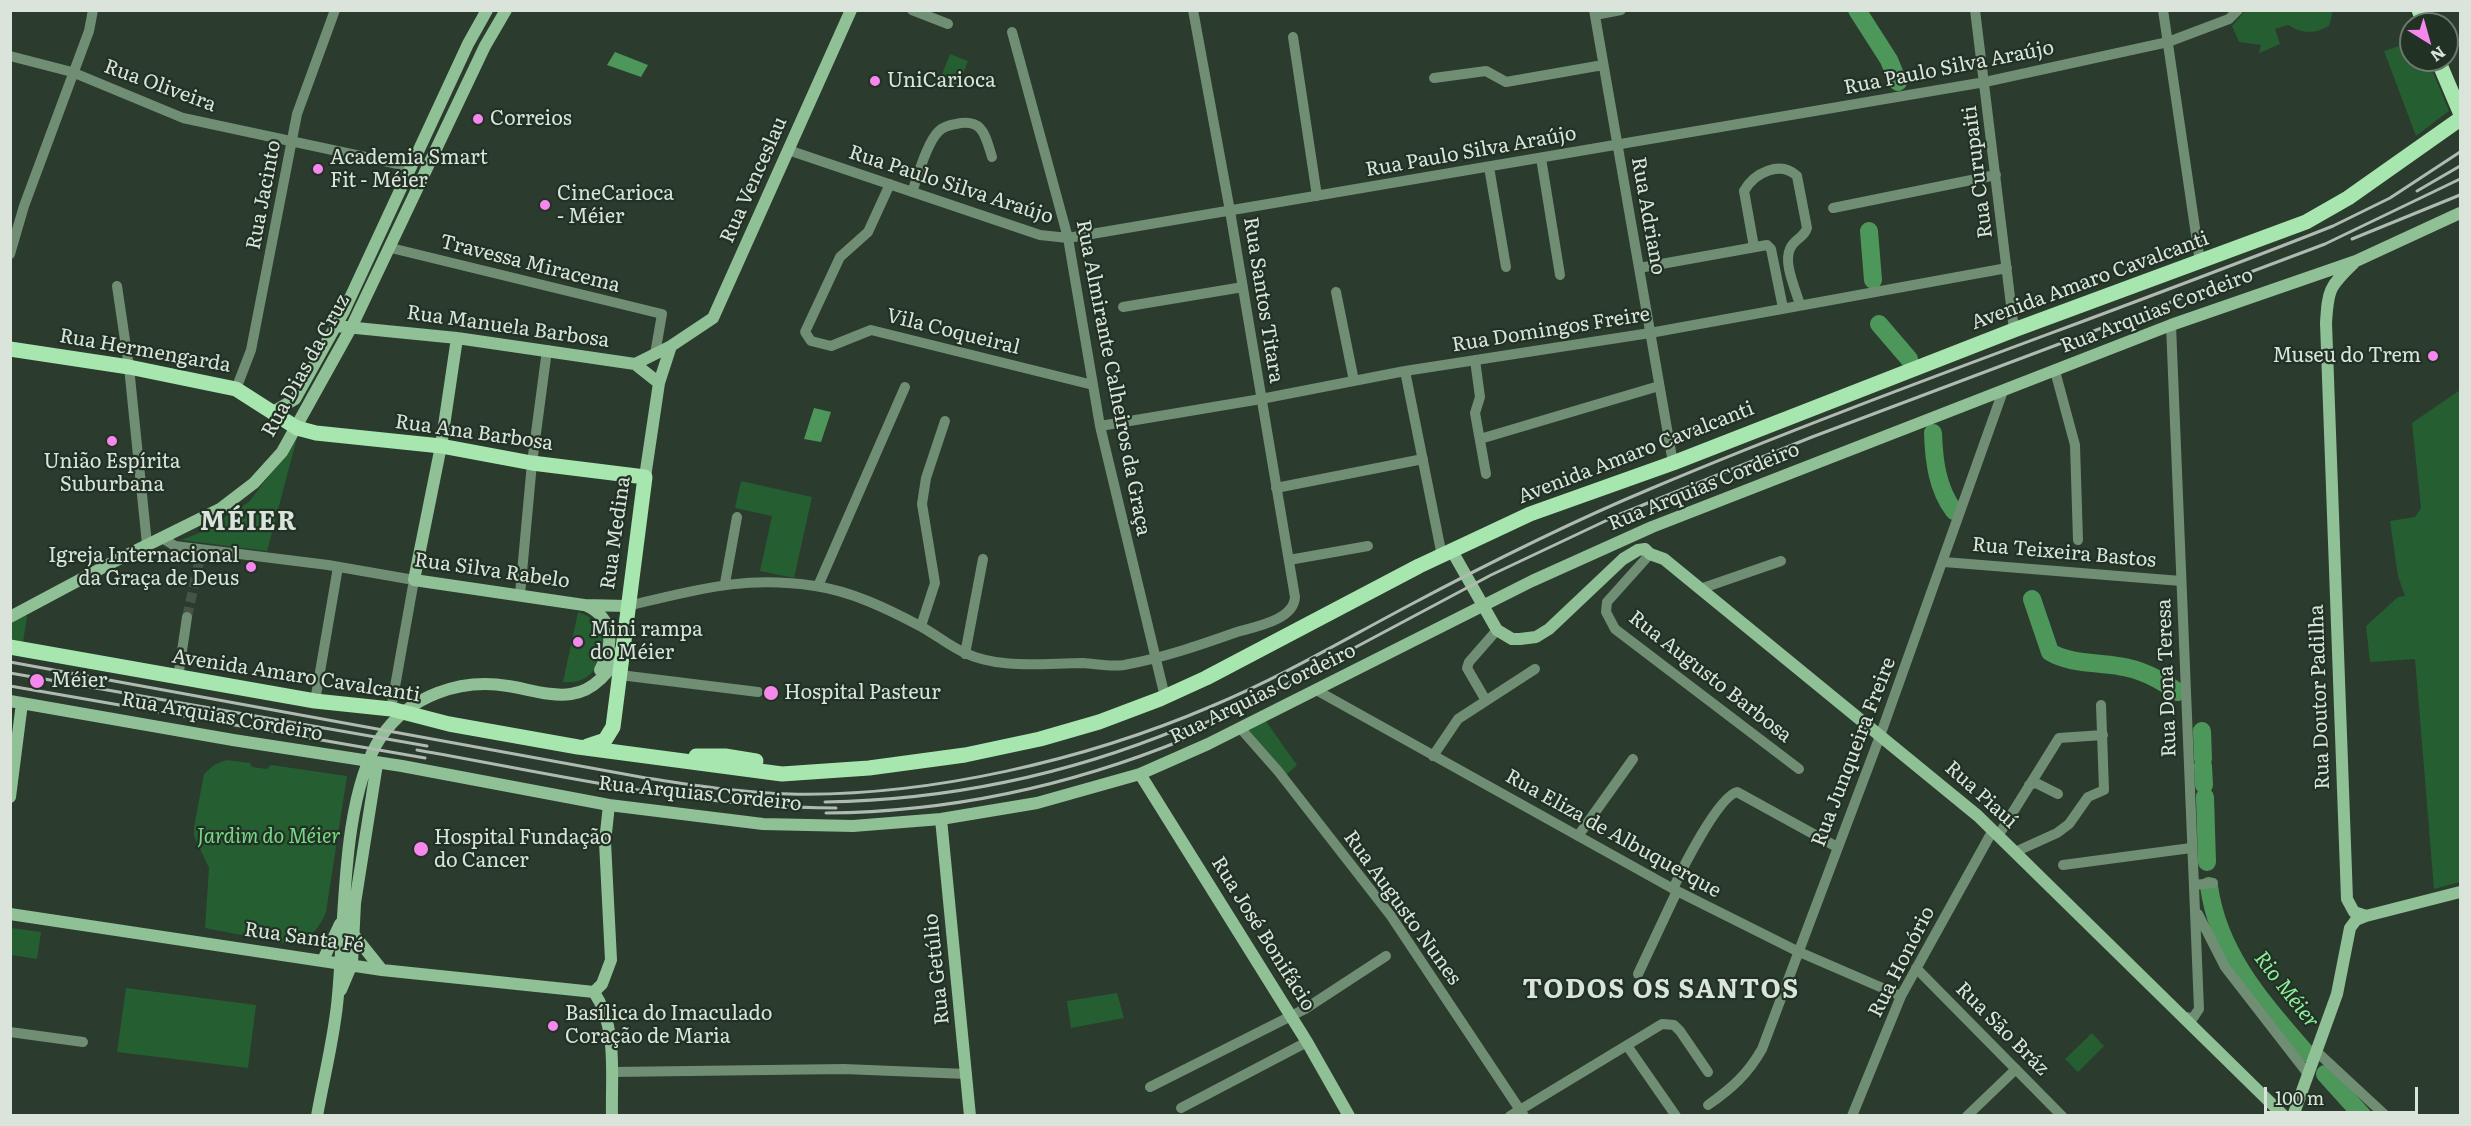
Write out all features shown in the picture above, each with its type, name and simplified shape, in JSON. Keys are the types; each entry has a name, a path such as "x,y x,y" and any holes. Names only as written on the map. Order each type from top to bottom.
{"main road":[{"path":"2443,72 2460,112"},
{"name":"Avenida Amaro Cavalcanti","path":"10,647 315,701 391,709 449,724 578,747 782,774 869,768 1008,746 1099,722 1165,697 1447,554 1568,499 1673,464 2014,330 2200,262 2327,211 2460,119"},
{"name":"Rua Hermengarda","path":"10,349 129,367 236,389 297,428"},
{"name":"Rua Ana Barbosa","path":"297,428 316,433 441,446 532,463 645,477"},
{"name":"Rua Medina","path":"613,727 645,477"},
{"path":"578,747 605,740 613,727 622,743 645,756"},
{"name":"Avenida Amaro Cavalcanti","path":"682,759 699,755 752,760 808,771"},
{"path":"707,765 752,760"}],"street":[{"path":"10,254 24,206 89,31 93,10"},
{"name":"Rua Jacinto","path":"236,389 251,350 297,114 335,10"},
{"name":"Rua Dias da Cruz","path":"273,412 295,399 336,326 468,44 487,10"},
{"name":"Rua Dias da Cruz","path":"10,617 237,498 266,471 297,428 352,326 485,46 506,10"},
{"name":"Rua Venceslau","path":"671,346 713,318 851,10"},
{"path":"912,10 948,24"},
{"name":"Rua Santos Titara","path":"1193,10 1230,211 1295,597"},
{"path":"1594,13 1622,10"},
{"name":"Rua Curupaiti","path":"1975,10 2014,330"},
{"path":"2163,10 2200,262"},
{"name":"Rua Paulo Silva Araújo","path":"788,150 1040,235 1068,238 1985,82 2168,42 2229,19 2238,10"},
{"name":"Rua Adriano","path":"1594,13 1673,464"},
{"name":"Rua Almirante Calheiros da Graça","path":"1012,32 1068,238 1100,426 1154,659 1165,697"},
{"path":"1293,38 1317,196"},
{"name":"Rua Oliveira","path":"10,56 72,72 183,118 412,167"},
{"path":"1434,78 1482,71 1506,82 1603,65"},
{"path":"912,192 933,140 939,131 948,125 969,121 975,124 984,134 992,157"},
{"path":"1541,158 1560,275"},
{"path":"1489,167 1506,267"},
{"path":"1754,247 1744,192 1756,176 1783,167 1797,176 1807,228 1805,236 1790,247 1787,257 1800,305"},
{"path":"1833,208 1996,175"},
{"name":"Vila Coqueiral","path":"890,184 868,232 840,257 805,332 811,341 831,346 871,330 1093,385"},
{"name":"Rua Arquias Cordeiro","path":"16,702 377,764 402,766 609,805 763,824 853,826 941,819 1037,803 1140,774 1241,729 1583,558 1652,527 2171,325 2356,261 2460,213"},
{"path":"1639,268 1767,245 1771,249 1783,309"},
{"name":"Travessa Miracema","path":"391,248 662,314 655,354"},
{"name":"Rua Doutor Padilha","path":"2356,261 2336,280 2328,293 2326,323 2347,899 2354,912 2366,916"},
{"name":"Rua Domingos Freire","path":"1100,426 1261,399 1405,371 1650,333 2007,268"},
{"path":"117,285 129,367 147,544"},
{"path":"1123,307 1243,287"},
{"path":"1336,292 1354,381"},
{"name":"Rua Dona Teresa","path":"2171,325 2191,848 2204,884 2196,908 2199,1009 2193,1018 2184,1017"},
{"name":"Rua Manuela Barbosa","path":"336,326 458,338 635,364 671,346"},
{"path":"391,709 441,446 458,338"},
{"name":"Rua Medina","path":"645,477 659,383 671,346"},
{"path":"520,594 532,463 547,350"},
{"path":"1474,360 1480,397 1475,413 1486,474"},
{"path":"635,364 659,383"},
{"path":"1405,371 1423,459 1447,554 1461,568 1493,625 1512,639 1528,639 1543,633 1623,559 1638,550 1648,552 1645,542 1652,527"},
{"path":"2055,371 2075,445 2078,540"},
{"path":"1480,439 1659,386"},
{"path":"818,586 905,387"},
{"name":"Rua Junqueira Freire","path":"1708,1106 1751,1069 1762,1049 1944,562 2004,391"},
{"path":"921,626 935,583 922,504 923,492 945,421"},
{"path":"1276,488 1423,459"},
{"path":"725,583 737,517"},
{"name":"Rua Silva Rabelo","path":"162,538 175,546 201,554 338,567 584,605 627,606 725,583 764,580 818,586 873,603 921,626 964,654 990,661 1028,663 1121,666 1154,659 1279,617 1295,605 1295,597"},
{"path":"1288,560 1368,546"},
{"path":"1583,558 1614,549 1619,550 1623,559"},
{"name":"Rua Piauí","path":"1648,552 1664,559 1996,833 2284,1116"},
{"name":"Rua Augusto Barbosa","path":"1648,552 1607,602 1606,612 1615,629 1799,769"},
{"path":"964,654 983,559"},
{"path":"1700,590 1781,561"},
{"name":"Rua Teixeira Bastos","path":"1944,562 2181,581"},
{"path":"315,701 338,567"},
{"path":"584,605 603,618 611,640 607,658 591,686"},
{"path":"178,678 187,617"},
{"path":"1485,699 1467,668 1468,662 1493,625"},
{"path":"346,963 342,948 342,921 352,829 367,766 385,732 399,716 417,702 453,687 468,684 504,685 560,694 577,693 591,686 613,665 624,638"},
{"path":"1433,756 1458,719 1485,699 1535,669"},
{"path":"620,675 758,692"},
{"name":"Rua Eliza de Albuquerque","path":"1316,690 1675,890 1797,951 1901,996"},
{"path":"10,797 16,702"},
{"path":"2015,852 2057,833 2069,824 2088,797 2104,790 2102,705"},
{"name":"Rua Augusto Nunes","path":"1241,729 1278,771 1391,916 1522,1112"},
{"name":"Rua Honório","path":"1852,1116 1901,996 1916,968 1996,833 2058,738 2103,735"},
{"path":"1578,836 1633,759"},
{"path":"317,1116 338,996 354,935 355,903 377,764"},
{"name":"Rua José Bonifácio","path":"1140,774 1307,1042 1349,1116"},
{"path":"2029,785 2036,783 2058,794"},
{"path":"1638,974 1675,890 1704,832 1728,796 1737,792 1837,847"},
{"path":"609,805 605,842 611,960 602,984 594,992 602,1004 610,1028 612,1116"},
{"name":"Rua Getúlio","path":"941,819 968,1074 970,1116"},
{"path":"2063,865 2191,848"},
{"path":"2293,1116 2337,994 2350,928 2356,920 2366,916 2460,892"},
{"path":"2196,908 2224,967 2308,1074"},
{"name":"Rua Santa Fé","path":"10,914 382,970 594,992"},
{"path":"323,960 342,921"},
{"path":"354,935 382,970"},
{"path":"1150,1087 1291,1016 1386,956"},
{"name":"Rua São Bráz","path":"1916,968 2062,1116"},
{"path":"1510,1116 1522,1112 1662,1024 1674,1025 1708,1072"},
{"path":"10,1032 83,1042"},
{"path":"1181,1108 1307,1042"},
{"path":"1628,1047 1676,1116"},
{"path":"2317,1052 2386,1116"},
{"path":"1967,1116 2016,1068"},
{"path":"612,1072 844,1069 968,1074"}],"green space":[{"path":"2245,11 2333,11 2329,26 2318,30 2309,32 2288,25 2275,29 2280,44 2259,53 2261,45 2239,42 2232,26"},
{"path":"2399,46 2399,72 2433,72 2449,111 2416,136 2384,51"},
{"path":"950,54 968,61 957,89 939,82"},
{"path":"2460,390 2460,882 2434,889 2415,659 2370,662 2366,626 2398,597 2405,596 2398,576 2390,521 2415,517 2421,508 2412,423"},
{"path":"297,438 267,551 181,540 197,534 249,502"},
{"path":"741,481 812,497 794,578 760,571 772,516 735,508"},
{"path":"578,612 588,616 605,633 602,652 590,675 574,682 563,682"},
{"path":"25,613 27,617 23,642 11,639 10,621"},
{"path":"1265,720 1297,765 1285,776 1247,730"},
{"name":"Jardim do Méier","path":"226,760 250,763 252,767 267,769 271,765 347,776 326,912 316,930 301,941 288,944 205,928 209,868 194,836 194,827 204,774 214,765"},
{"path":"11,928 41,932 37,959 11,955"},
{"path":"126,988 256,1005 248,1068 117,1052"},
{"path":"1117,993 1124,1018 1071,1028 1067,1001"},
{"path":"2092,1033 2104,1046 2078,1072 2065,1059"}],"shaded area":[{"path":"615,52 648,65 641,77 607,65"},
{"path":"814,408 831,412 821,442 804,439"}],"waterway":[{"name":"Rio Méier","path":"1857,10 1889,60 1898,82"},
{"name":"Rio Méier","path":"1869,231 1873,280"},
{"name":"Rio Méier","path":"1879,324 1909,359"},
{"name":"Rio Méier","path":"1933,433 1934,454 1940,484 1954,511"},
{"name":"Rio Méier","path":"2032,599 2050,652 2074,661 2118,666 2142,672 2178,692"},
{"name":"Rio Méier","path":"2202,731 2203,759"},
{"name":"Rio Méier","path":"2203,766 2204,785"},
{"name":"Rio Méier","path":"2205,797 2207,862"},
{"name":"Rio Méier","path":"2209,886 2214,911 2232,956 2259,996 2306,1053"},
{"name":"Rio Méier","path":"2325,1074 2363,1116"}],"tunnel":[{"path":"187,617 200,558"}],"railway":[{"path":"10,662 646,778 736,790 790,794 843,793 951,782 1005,771 1112,743 1212,706 1286,671 1496,560 1619,502 1820,420 2333,226 2390,198 2460,152"},
{"path":"2417,191 2460,166"},
{"path":"1174,737 1266,695 1491,575 1618,515 1812,437 2325,244 2460,179"},
{"path":"2352,239 2460,195"},
{"path":"10,673 427,746"},
{"path":"10,686 425,758"},
{"path":"825,802 916,796 1006,782 1095,759 1181,728"},
{"path":"826,813 918,808 1009,793 1098,770 1185,739"},
{"path":"417,750 678,796 730,802 836,808"}],"place":[{"name":"UniCarioca","path":"875,81"},
{"name":"Correios","path":"478,119"},
{"name":"Academia Smart Fit - Méier","path":"318,169"},
{"name":"CineCarioca - Méier","path":"545,205"},
{"name":"Museu do Trem","path":"2433,356"},
{"name":"União Espírita Suburbana","path":"112,441"},
{"name":"Igreja Internacional da Graça de Deus","path":"251,567"},
{"name":"Mini rampa do Méier","path":"578,642"},
{"name":"Méier","path":"37,681"},
{"name":"Hospital Pasteur","path":"771,693"},
{"name":"Hospital Fundação do Cancer","path":"421,849"},
{"name":"Basílica do Imaculado Coração de Maria","path":"553,1026"}],"district":[{"name":"MÉIER","path":"249,522"},
{"name":"TODOS OS SANTOS","path":"1661,990"}]}
